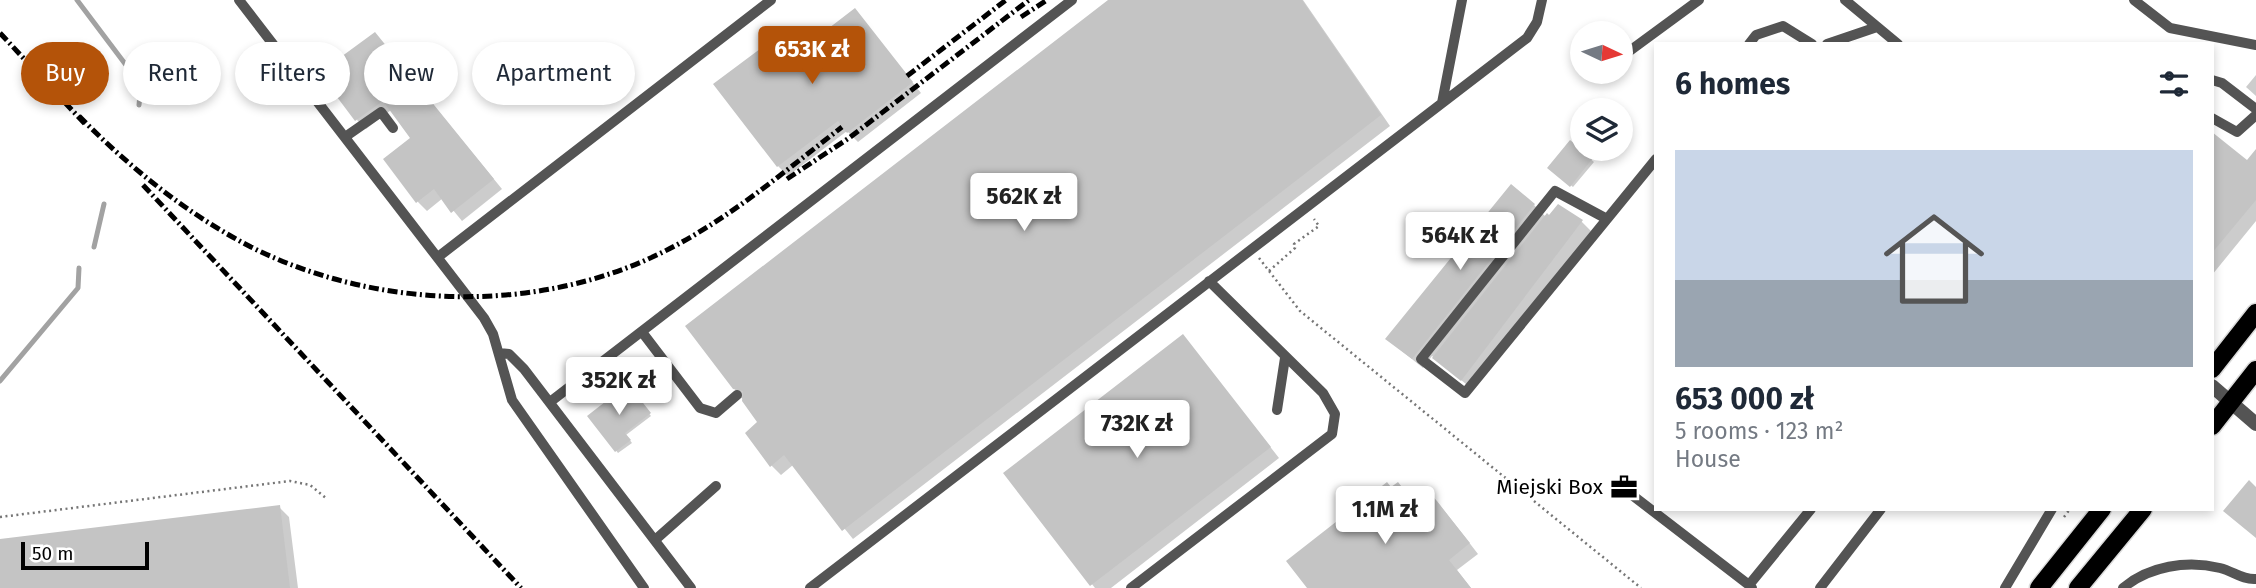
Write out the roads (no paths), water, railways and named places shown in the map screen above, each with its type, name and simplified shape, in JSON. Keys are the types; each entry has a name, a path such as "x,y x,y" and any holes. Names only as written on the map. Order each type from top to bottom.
{"main road":[{"path":"2214,366 2256,313"},
{"path":"2214,423 2256,370"},
{"path":"2039,588 2100,511"},
{"path":"2078,588 2141,511"}],"street":[{"path":"2214,388 2256,424"}],"lane":[{"path":"239,0 484,318 499,353 503,376 512,400 644,588"},
{"path":"438,257 771,0"},
{"path":"550,402 1072,0"},
{"path":"1442,103 1462,0"},
{"path":"810,588 1527,38 1537,22 1542,0"},
{"path":"1633,48 1699,0"},
{"path":"1845,0 1896,42"},
{"path":"2134,0 2170,28 2256,46"},
{"path":"1751,42 1756,35 1783,26 1809,42"},
{"path":"1833,42 1877,27"},
{"path":"2214,81 2222,83 2256,109"},
{"path":"345,137 381,112 393,128"},
{"path":"2214,119 2237,132 2256,115"},
{"path":"1607,219 1555,191 1421,359 1465,393 1654,161"},
{"path":"1131,588 1332,434 1335,414 1323,393 1284,358 1209,281"},
{"path":"642,331 700,408 716,413 737,395"},
{"path":"499,353 509,354 550,402 691,588"},
{"path":"1277,410 1284,358"},
{"path":"655,540 716,486"},
{"path":"1632,495 1750,587 1809,511"},
{"path":"1819,588 1879,511"},
{"path":"2005,588 2051,511"},
{"path":"2123,588 2133,579 2157,568 2180,565 2222,568 2252,582"}],"waterway":[{"path":"77,0 123,61"},
{"path":"94,247 104,204"},
{"path":"0,381 78,288 79,268"}],"railway":[{"path":"907,76 1006,0"},
{"path":"787,179 849,138 1029,0"},
{"path":"1021,17 1047,0"},
{"path":"0,33 85,124"},
{"path":"79,116 160,188 204,220 251,247 300,268 351,283 404,293 458,297 511,294 564,286 616,272 665,251 734,209 842,127"},
{"path":"143,185 521,588"}],"place":[{"name":"Miejski Box","path":"1624,487"}]}
